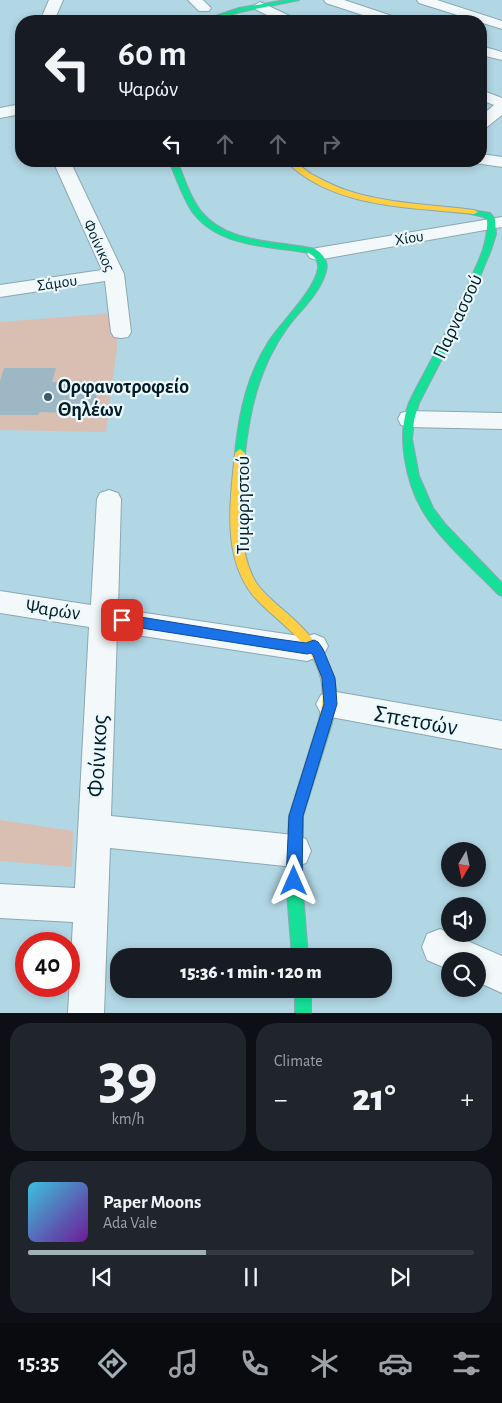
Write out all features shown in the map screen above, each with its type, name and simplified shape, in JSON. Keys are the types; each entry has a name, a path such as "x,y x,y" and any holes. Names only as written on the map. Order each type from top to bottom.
{"street":[{"path":"50,15 56,0"},
{"path":"208,14 296,0"},
{"path":"331,0 376,15"},
{"path":"424,0 470,15"},
{"path":"442,6 457,0"},
{"path":"260,6 277,15"},
{"path":"487,20 502,25"},
{"path":"487,52 502,56"},
{"path":"487,97 502,103"},
{"path":"487,128 502,107"},
{"path":"0,113 15,110"},
{"path":"487,160 502,162"},
{"name":"Φοίνικος","path":"64,167 114,274 121,332"},
{"path":"176,167 195,208 211,226 236,236 300,248 316,254"},
{"path":"296,167 303,174 328,187 373,198 480,213 490,217 497,223"},
{"name":"Χίου","path":"316,254 497,223"},
{"name":"Παρνασσού","path":"497,223 470,292 422,385 409,419 407,430 408,446 418,485 427,507 440,527 482,566 502,591"},
{"name":"Τυμφρηστού","path":"299,948 294,881 296,816 331,704 330,686 325,666 309,640 265,601 247,579 239,557 239,503 245,410 252,382 272,343 322,272 322,266 316,254"},
{"name":"Σάμου","path":"0,291 114,274"},
{"path":"409,419 502,421"},
{"name":"Φοίνικος","path":"86,1013 109,498"},
{"name":"Ψαρών","path":"0,602 103,616 307,649 309,640"},
{"name":"Σπετσών","path":"331,704 502,735"},
{"path":"93,830 294,851"},
{"path":"0,901 91,906"},
{"path":"486,968 502,975"},
{"path":"303,998 303,1013"}],"shaded area":[{"path":"116,313 117,348 106,432 0,430 0,322"},
{"path":"0,820 73,831 72,867 0,861"}],"building":[{"name":"Ορφανοτροφείο Θηλέων","path":"4,368 56,368 52,382 98,382 94,414 40,412 38,415 0,415 0,381"}],"traffic: fast":[{"path":"223,15 239,10 296,0"},
{"path":"176,167 194,207 209,224 222,232 251,241 312,251 322,262 322,270 315,285 283,327 257,372 247,402 240,453"},
{"path":"474,212 487,215 491,219 492,234 456,322 414,403 409,420 407,439 414,476 428,510 442,528 502,591"},
{"path":"299,948 294,881 296,816 325,723"},
{"path":"303,998 303,1013"}],"traffic: slow":[{"path":"298,167 309,176 330,187 353,195 401,204 474,212"},
{"path":"240,453 236,517 242,565 253,588 303,635 321,660 327,674 329,688 329,705 325,723"}],"place":[{"name":"Ορφανοτροφείο Θηλέων","path":"48,397"}],"route":[{"path":"122,620 270,644 307,649 314,646 318,652 329,678 331,704 296,816 294,881"}]}
